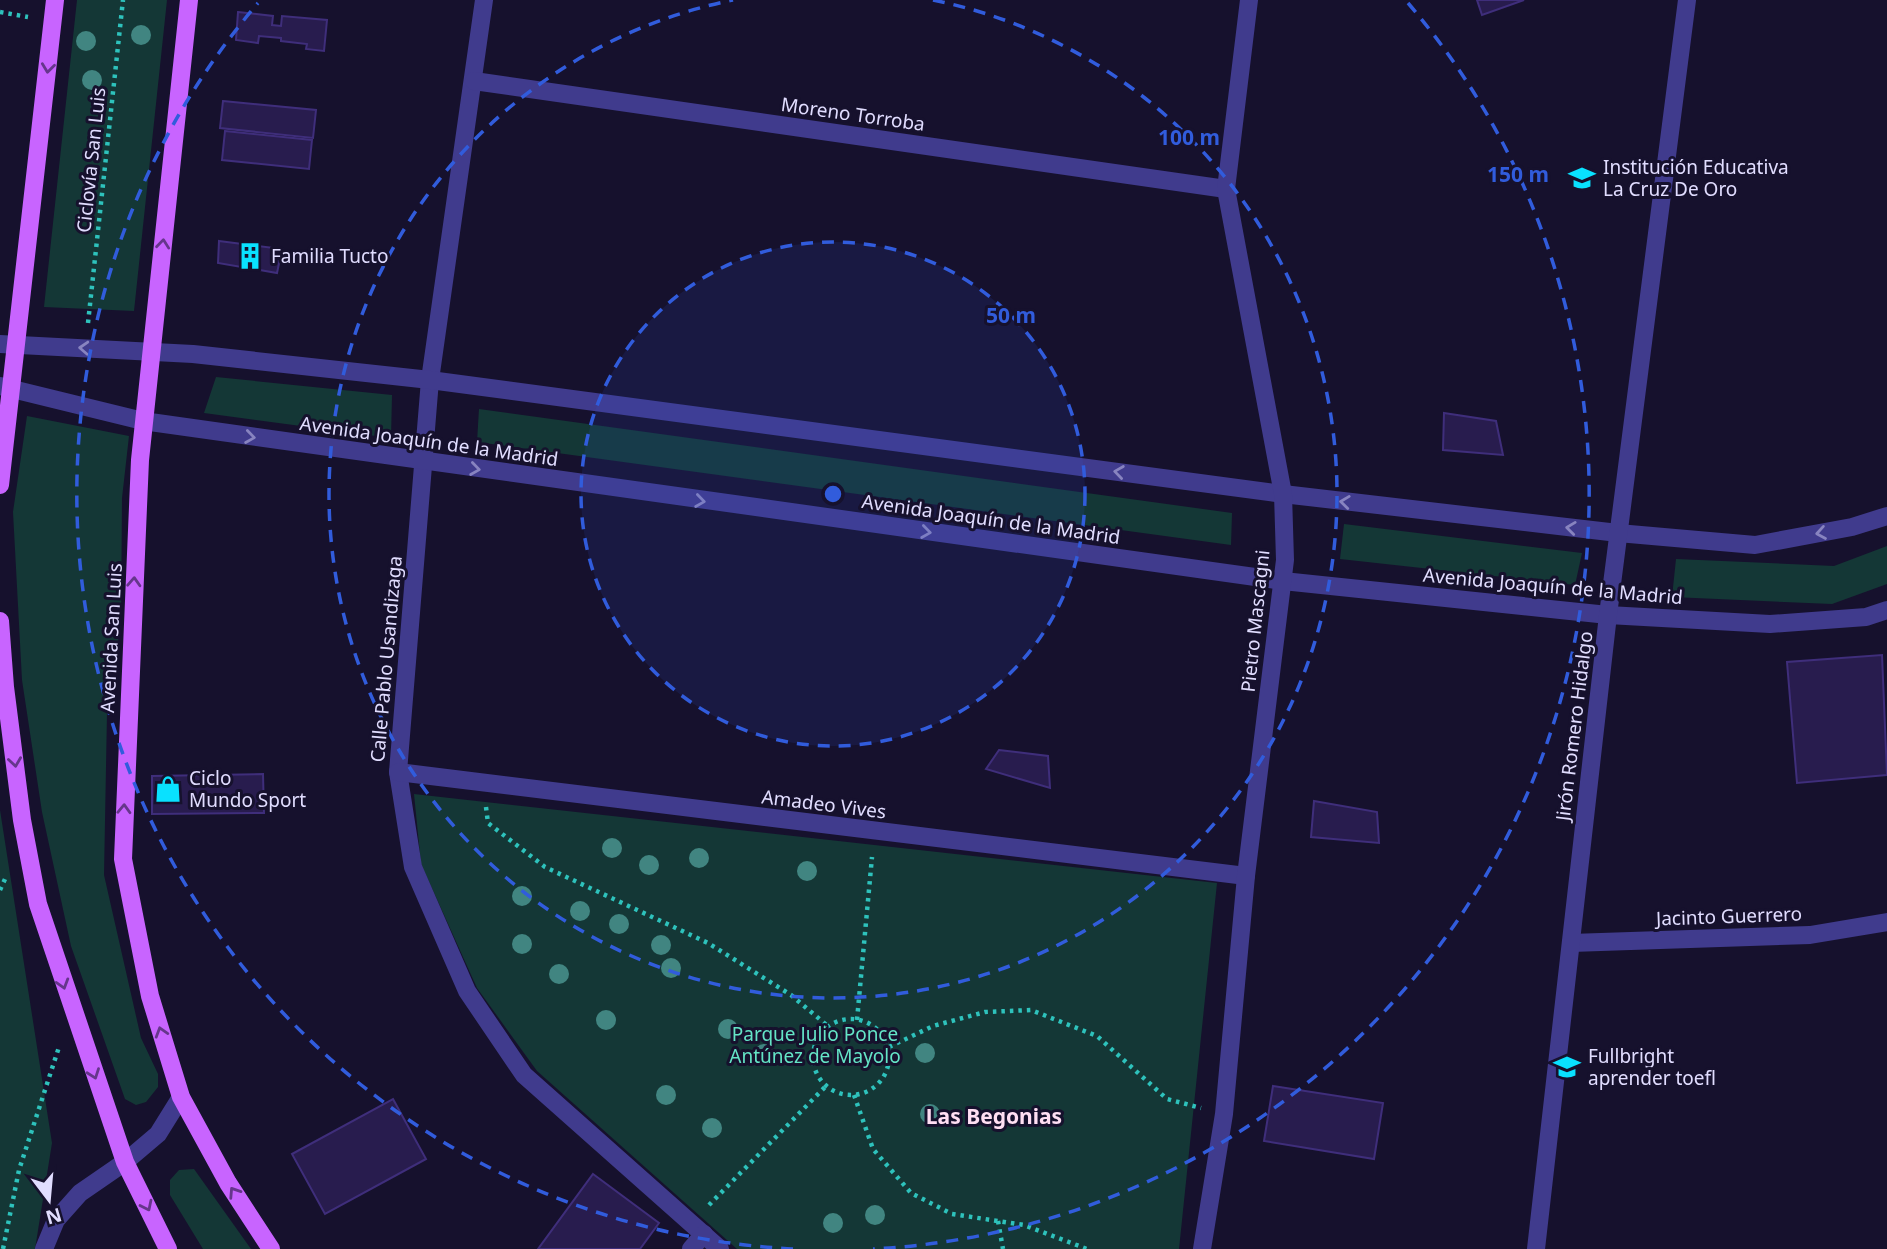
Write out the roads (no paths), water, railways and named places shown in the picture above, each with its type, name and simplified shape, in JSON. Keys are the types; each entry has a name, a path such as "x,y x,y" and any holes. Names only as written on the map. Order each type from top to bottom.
{"main road":[{"path":"0,485 8,344 55,0"},
{"name":"Avenida San Luis","path":"189,0 153,352 143,421 123,859 150,996 181,1097 228,1183 271,1249"},
{"path":"0,621 5,687 22,820 38,904 71,1010 125,1162 168,1249"}],"street":[{"name":"Calle Pablo Usandizaga","path":"484,0 430,380 423,462 398,772 413,867 467,991 524,1075 720,1249"},
{"name":"Pietro Mascagni","path":"1202,1249 1224,1114 1246,876 1283,581 1283,494 1226,189 1249,0"},
{"name":"Jirón Romero Hidalgo","path":"1536,1249 1608,615 1687,0"},
{"name":"Moreno Torroba","path":"474,81 1226,189"},
{"path":"8,344 153,352 430,380 1283,494 1618,533 1755,545 1852,527 1887,516"},
{"name":"Avenida Joaquín de la Madrid","path":"5,387 143,421 1283,581 1608,615 1770,624 1866,617 1887,610"},
{"name":"Amadeo Vives","path":"398,772 1246,876"},
{"name":"Jacinto Guerrero","path":"1571,943 1810,935 1887,922"},
{"path":"44,1249 56,1220 80,1193 125,1162 158,1134 181,1097"},
{"path":"691,1249 704,1234"}],"place":[{"name":"Institución Educativa La Cruz De Oro","path":"1582,178"},
{"name":"Familia Tucto","path":"250,256"},
{"name":"Ciclo Mundo Sport","path":"168,789"},
{"name":"Fullbright aprender toefl","path":"1567,1067"}],"district":[{"name":"Las Begonias","path":"994,1116"}],"park label":[{"name":"Parque Julio Ponce Antúnez de Mayolo","path":"815,1045"}]}
